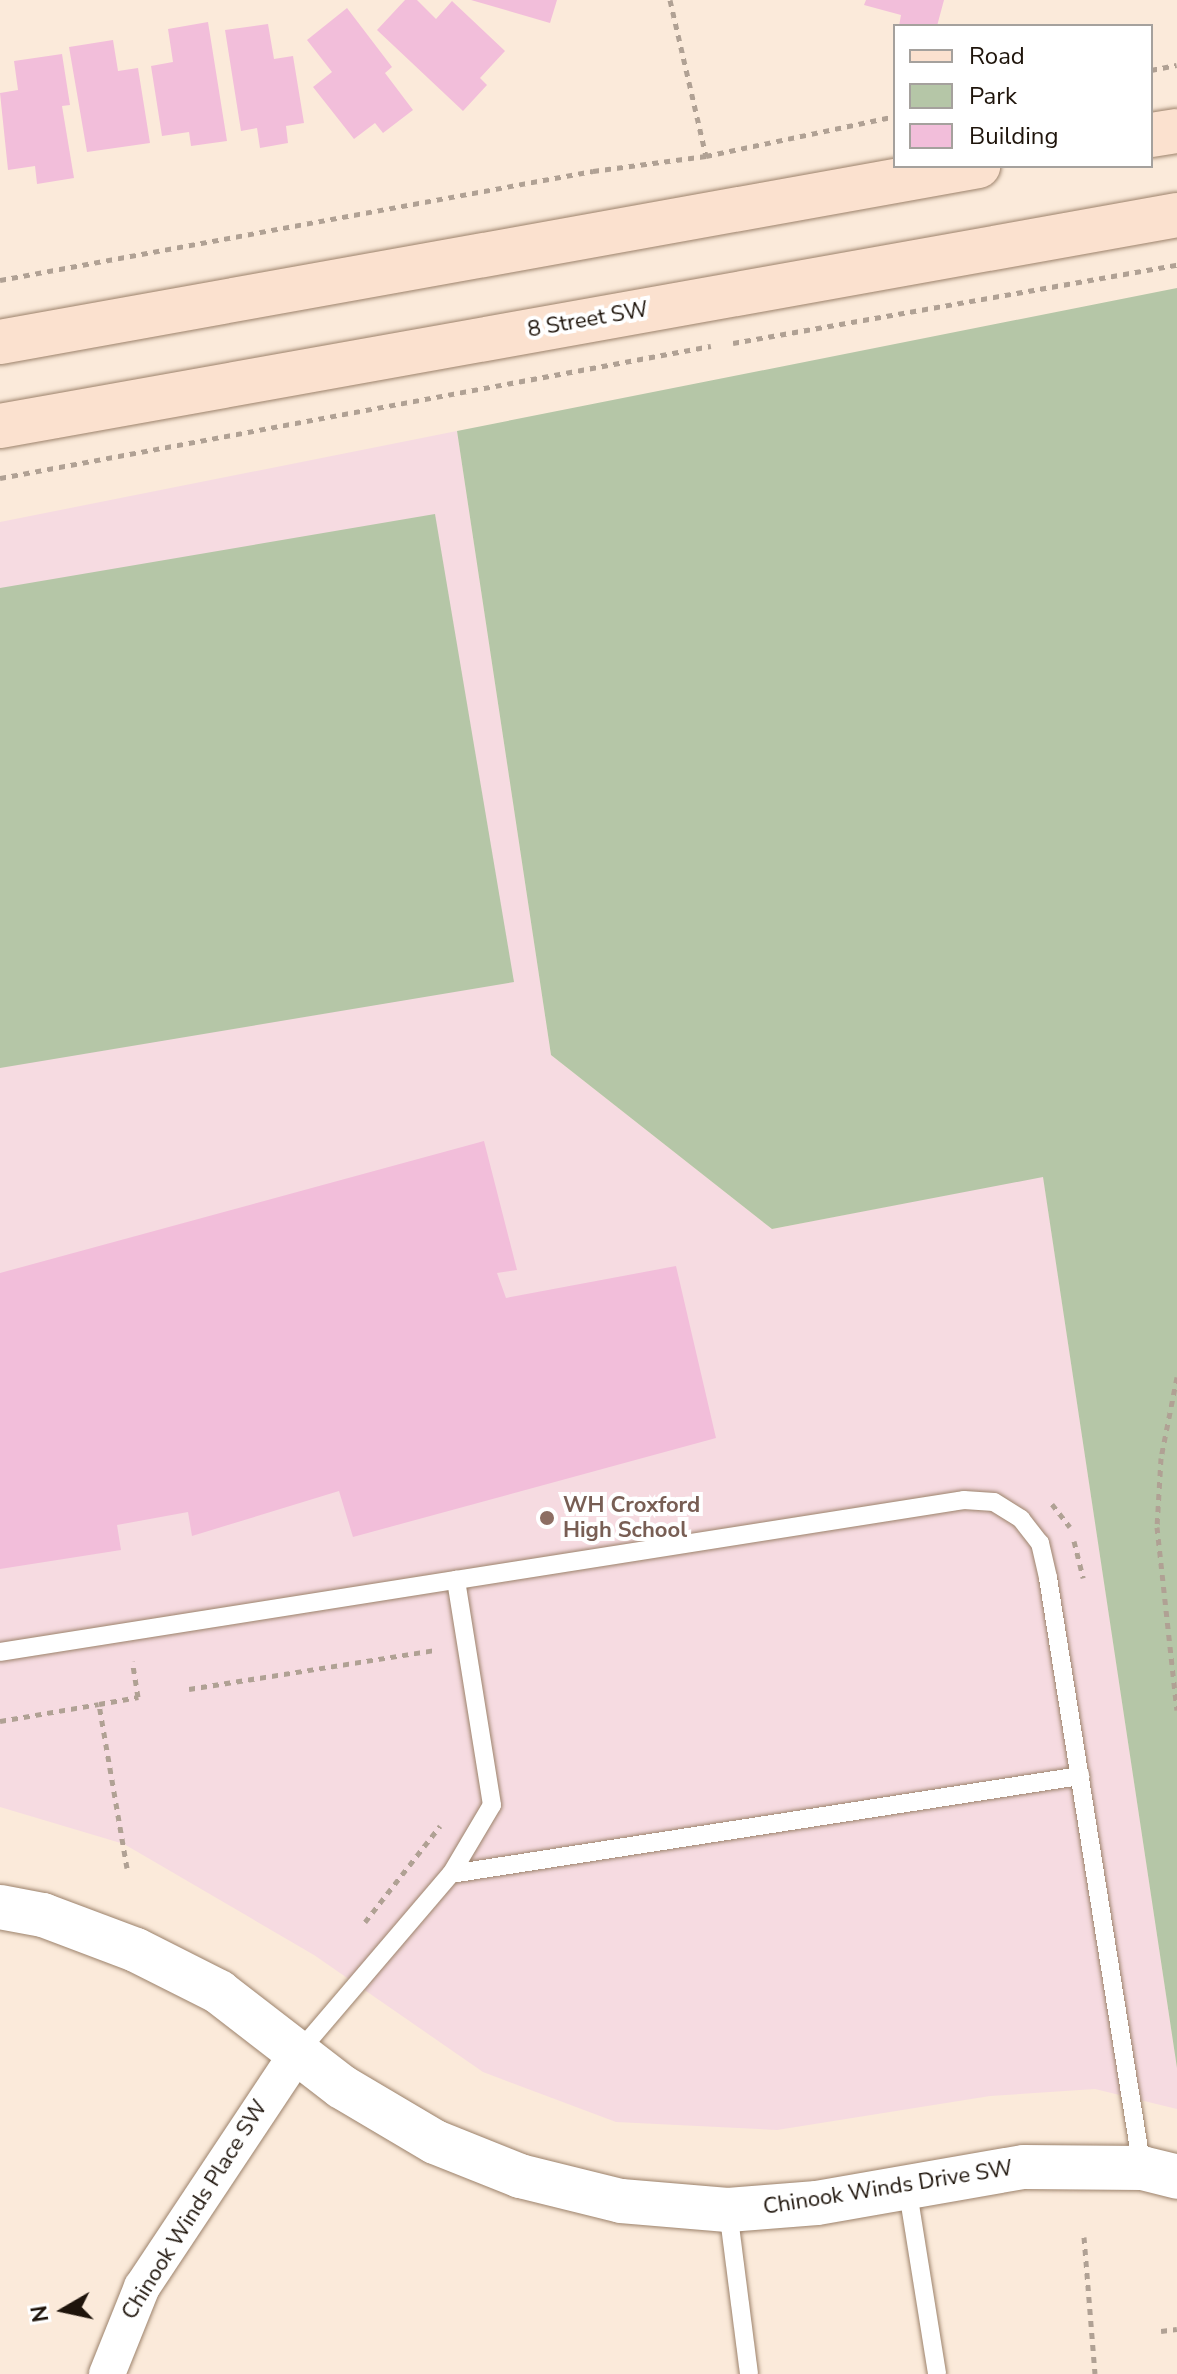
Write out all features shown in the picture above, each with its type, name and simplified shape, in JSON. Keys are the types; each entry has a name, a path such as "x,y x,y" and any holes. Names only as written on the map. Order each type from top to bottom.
{"main road":[{"path":"1153,135 1177,131"},
{"path":"0,342 967,168"},
{"name":"8 Street SW","path":"0,426 1177,215"}],"street":[{"name":"Chinook Winds Drive SW","path":"0,1907 43,1915 136,1950 219,1992 297,2054 435,2142 520,2176 621,2201 728,2210 817,2203 1024,2167 1160,2172"},
{"name":"Chinook Winds Place SW","path":"107,2374 142,2287 297,2054"}],"lane":[{"path":"0,1652 964,1500 994,1502 1021,1519 1040,1543 1080,1776 1160,2172"},
{"path":"297,2054 451,1874 492,1805 456,1580"},
{"path":"451,1874 1080,1776"},
{"path":"907,2186 937,2374"},
{"path":"728,2210 749,2374"}],"path":[{"path":"670,0 706,156"},
{"path":"1153,70 1177,65"},
{"path":"0,280 593,171 706,156 893,116"},
{"path":"0,478 1177,265"},
{"path":"1177,1377 1161,1458 1157,1527 1177,1710"},
{"path":"1047,1499 1067,1520 1084,1589"},
{"path":"189,1689 436,1648 438,1661"},
{"path":"0,1721 138,1697 131,1659"},
{"path":"99,1704 127,1868"},
{"path":"356,1934 443,1823"},
{"path":"1084,2237 1095,2374"},
{"path":"1161,2331 1177,2329"}],"shaded area":[{"name":"WH Croxford High School","path":"457,431 551,1055 772,1229 1043,1176 1177,2068 1177,2109 1095,2089 990,2096 777,2130 616,2122 483,2072 314,1955 124,1844 0,1807 0,522"}],"green space":[{"path":"1177,288 1177,2068 1043,1177 772,1229 551,1055 457,431"},
{"path":"435,514 514,982 0,1068 0,588"}],"building":[{"path":"405,0 417,0 436,19 452,1 505,51 480,78 487,85 463,111 377,30"},
{"path":"471,0 557,0 550,23"},
{"path":"866,0 944,0 938,24 899,24 901,15 864,5"},
{"path":"347,8 392,67 385,73 413,110 383,133 375,123 354,139 313,87 332,72 307,40"},
{"path":"208,22 227,141 191,146 189,132 162,136 151,66 173,62 168,29"},
{"path":"268,24 274,59 293,56 304,123 286,126 288,143 260,148 257,128 241,131 225,30"},
{"path":"113,40 118,71 138,68 150,143 87,152 69,47"},
{"path":"62,54 70,105 62,106 74,178 37,184 35,166 8,170 0,93 18,90 14,61"},
{"path":"484,1141 517,1270 497,1273 506,1298 676,1266 716,1438 353,1537 339,1491 192,1536 188,1512 117,1525 121,1550 0,1569 0,1273"}],"place":[{"name":"WH Croxford High School","path":"547,1518"}]}
